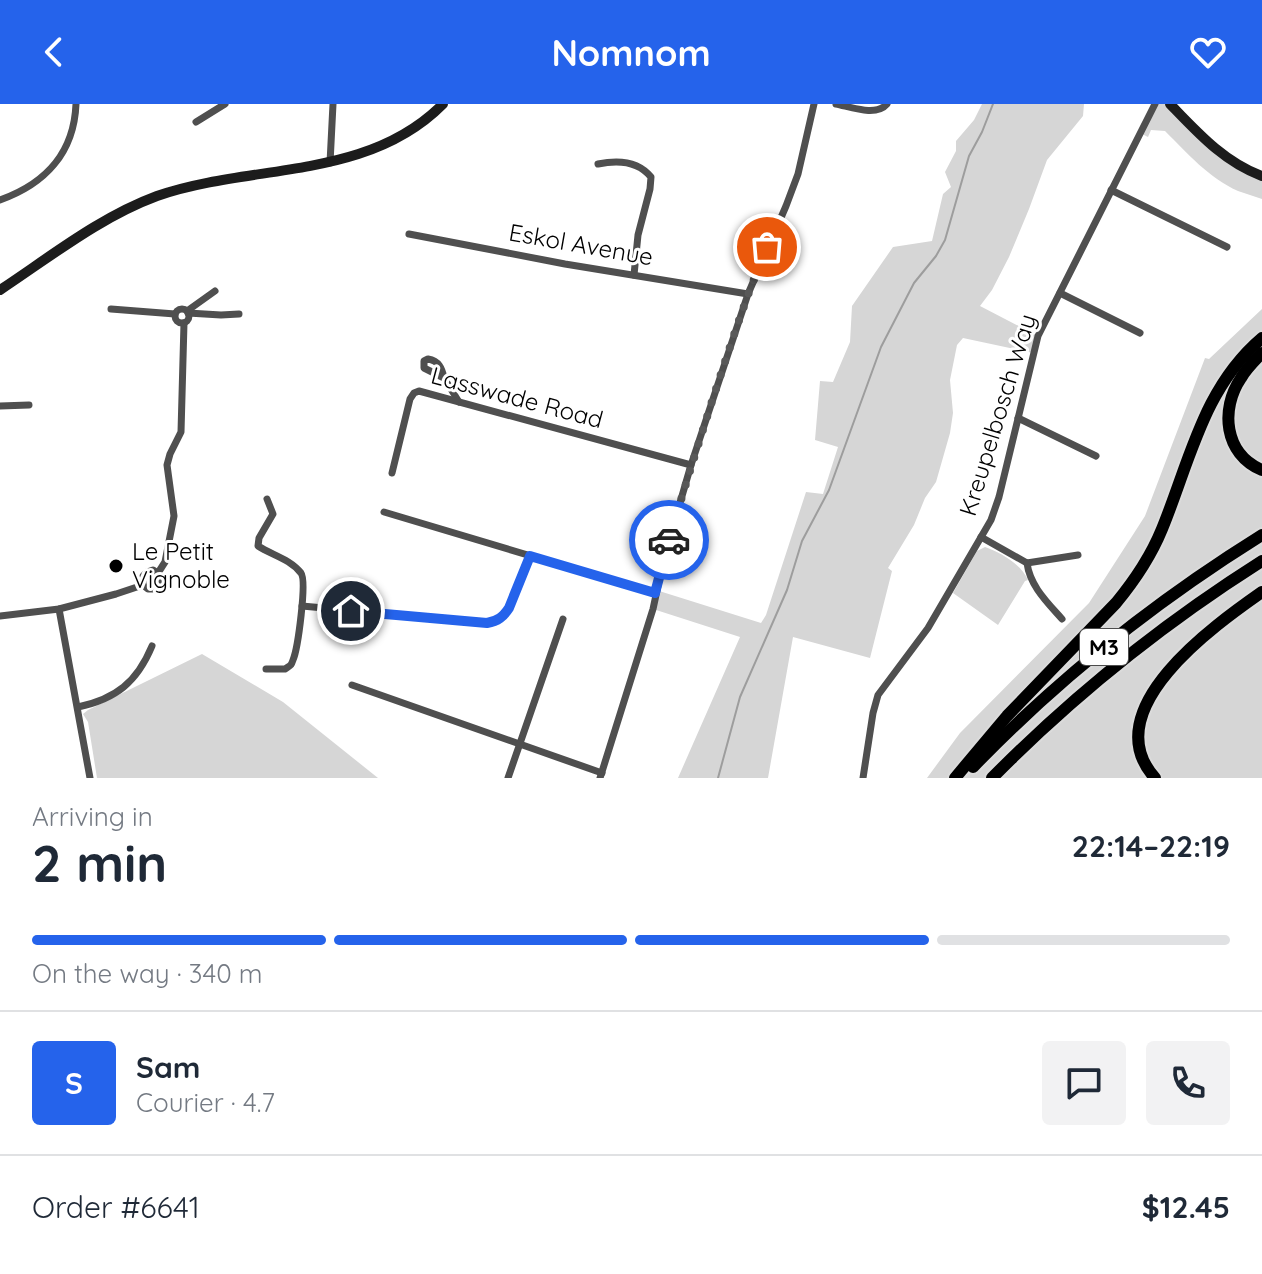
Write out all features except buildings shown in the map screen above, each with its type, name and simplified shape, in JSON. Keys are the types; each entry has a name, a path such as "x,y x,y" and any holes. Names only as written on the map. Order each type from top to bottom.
{"highway":[{"path":"955,778 1007,716 1131,584 1161,531 1214,395 1230,371 1262,338"},
{"path":"1262,353 1240,378 1227,419 1234,446 1243,457 1262,470"},
{"name":"M3","path":"962,778 1012,727 1089,658 1158,605 1262,535"},
{"name":"M3","path":"992,778 1101,677 1166,625 1262,561"},
{"path":"1155,778 1140,751 1139,734 1141,719 1153,693 1185,651 1262,592"}],"main road":[{"path":"0,290 92,229 156,197 213,182 330,163 363,153 423,122 443,104"},
{"path":"1170,104 1218,151 1262,176"}],"street":[{"path":"0,200 32,185 56,163 72,134 76,104"},
{"path":"196,122 225,104"},
{"path":"330,163 333,104"},
{"path":"352,685 601,775 653,609 691,465 748,294 798,174 814,104"},
{"path":"836,104 875,111 887,104"},
{"name":"Kreupelbosch Way","path":"863,778 878,695 928,628 996,508 1038,336 1155,104"},
{"path":"598,164 612,161 630,164 644,169 651,177 638,235 634,275"},
{"path":"1111,190 1227,247"},
{"name":"Eskol Avenue","path":"409,234 748,294"},
{"path":"188,312 215,291"},
{"path":"1060,293 1140,333"},
{"path":"111,309 175,314 181,309 221,315 239,314"},
{"path":"175,314 176,322 184,323 189,319 188,312"},
{"path":"0,616 59,609 143,585 152,589 158,587 161,580 159,571 165,562 174,516 167,465 181,432 184,323"},
{"path":"444,378 459,402"},
{"name":"Lasswade Road","path":"392,473 409,403 414,393 422,392 691,465"},
{"path":"0,406 29,405"},
{"path":"1018,418 1096,456"},
{"path":"266,669 285,669 293,662 302,606 303,575 284,559 258,546 259,538 273,514 267,499"},
{"path":"384,512 655,593"},
{"path":"981,537 1027,563 1078,555"},
{"path":"302,606 494,622 509,608 530,556"},
{"path":"1027,563 1034,585 1062,619"},
{"path":"143,585 142,579 147,572 159,571"},
{"path":"59,609 90,778"},
{"path":"508,778 563,619"},
{"path":"78,707 98,701 128,685 145,663 152,646"}],"shaded area":[{"path":"982,104 1084,104 1083,116 1047,160 1009,257 980,306 1038,336 1033,353 963,338 957,345 950,380 953,413 950,433 936,482 888,568 892,571 870,658 793,637 768,778 678,778 740,637 653,609 656,590 761,623 806,492 823,494 838,447 815,440 820,381 833,382 850,342 852,306 893,247 932,241 943,194 951,187 945,172 956,151 956,141 974,120"},
{"path":"1155,104 1170,104 1202,137 1262,176 1262,199 1238,191 1217,179 1165,131 1151,130 1148,137 1140,133"},
{"path":"1262,309 1262,778 927,778 960,733 1089,603 1145,516 1205,358 1209,359"},
{"path":"985,547 1010,560 1028,580 998,625 953,593 977,551"},
{"path":"202,654 283,702 378,778 97,778 88,722 83,714"}],"waterway":[{"path":"718,778 740,697 787,590 802,541 829,490 881,347 914,283 945,240 969,156 993,104"}],"way so far":[{"path":"669,540 731,341 767,247"}],"place":[{"name":"Le Petit Vignoble","path":"116,566"}],"route":[{"path":"351,611 494,622 509,608 530,556 655,593 669,540"}]}
